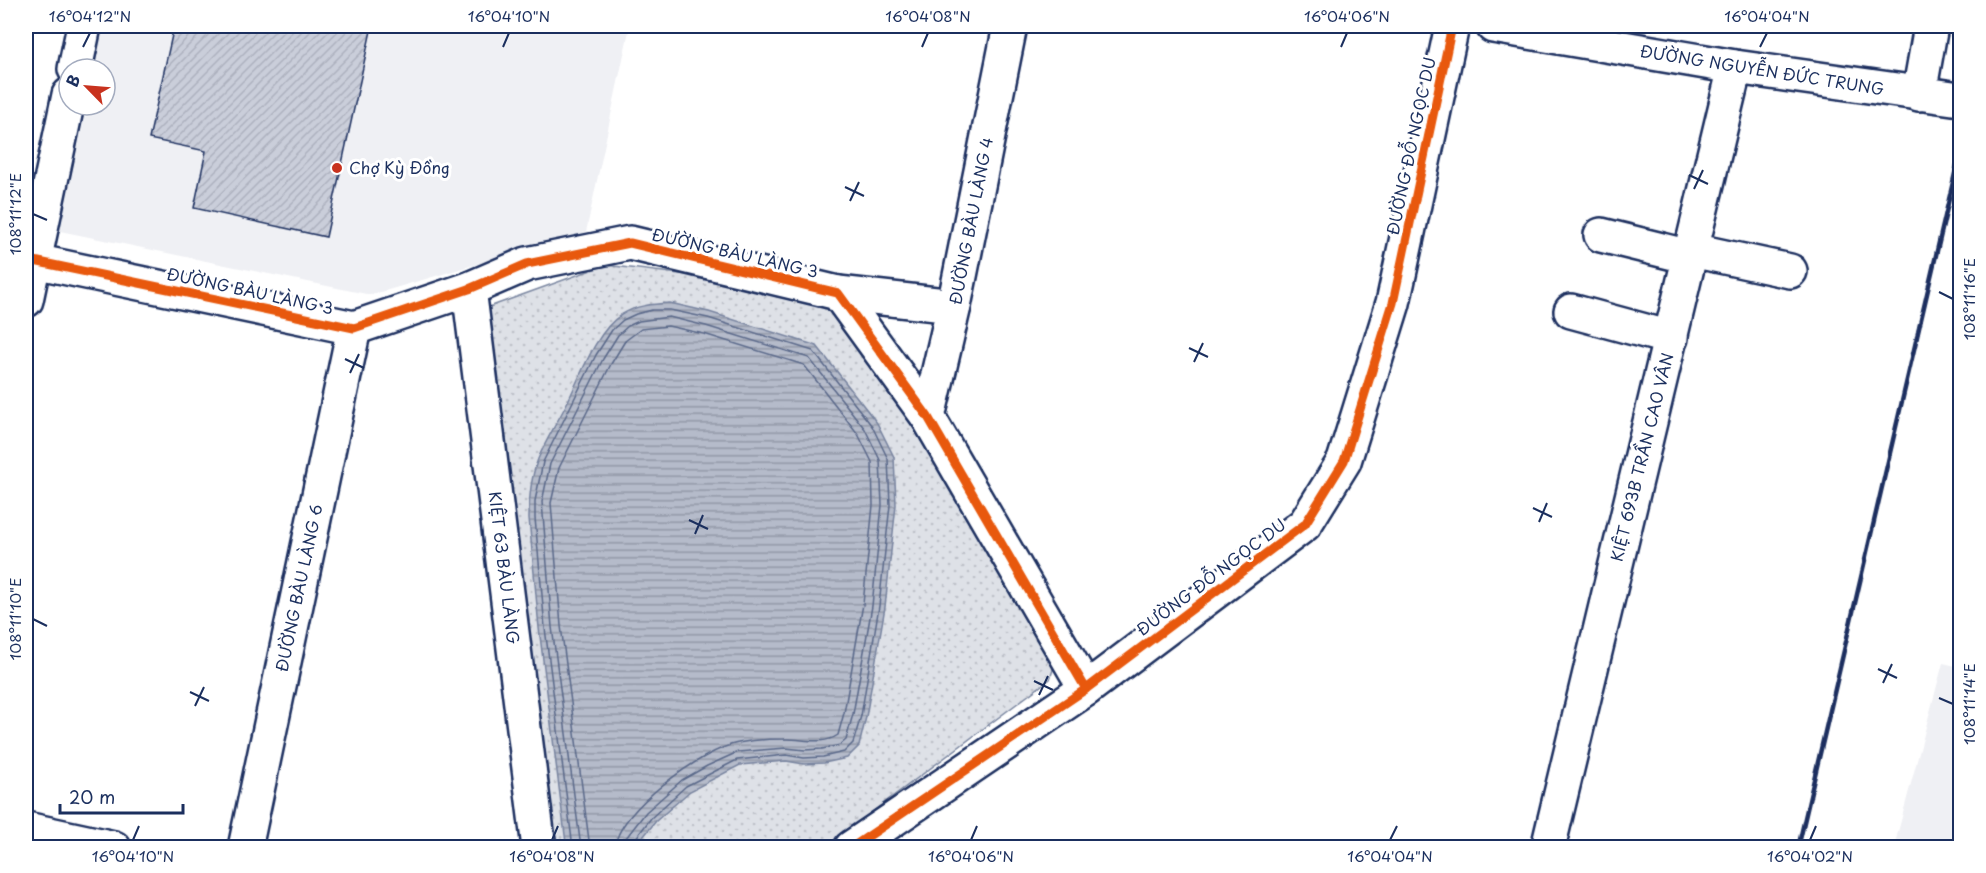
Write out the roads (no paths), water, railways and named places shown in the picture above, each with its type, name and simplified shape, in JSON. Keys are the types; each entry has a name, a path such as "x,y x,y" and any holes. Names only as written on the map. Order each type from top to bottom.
{"street":[{"path":"78,57 84,26"},
{"name":"ĐƯỜNG BÀU LÀNG 4","path":"928,417 954,306 1010,26"},
{"name":"ĐƯỜNG ĐỖ NGỌC DU","path":"851,848 1086,689 1305,524 1344,461 1393,303 1452,26"},
{"name":"ĐƯỜNG NGUYỄN ĐỨC TRUNG","path":"1493,26 1736,67 1960,99"},
{"path":"1919,94 1931,26"},
{"name":"KIỆT 693B TRẦN CAO VÂN","path":"1548,848 1736,67"},
{"path":"26,300 64,117"},
{"path":"1601,235 1790,272"},
{"name":"ĐƯỜNG BÀU LÀNG 3","path":"34,261 354,328 469,289 527,264 630,243 838,293 954,306"},
{"name":"KIỆT 63 BÀU LÀNG","path":"469,289 539,848"},
{"name":"ĐƯỜNG BÀU LÀNG 3","path":"838,293 928,417 1086,689"},
{"path":"1571,310 1671,338"},
{"name":"ĐƯỜNG BÀU LÀNG 6","path":"245,848 354,328"},
{"path":"26,829 114,848"}],"water":[{"path":"670,303 709,312 817,346 877,423 894,457 896,505 885,607 866,717 859,746 847,758 824,763 804,764 786,761 740,765 690,791 656,821 635,847 569,847 566,843 539,628 529,518 532,481 541,452 603,332 621,315 633,309"}],"railway":[{"path":"1798,848 1960,152"}],"place":[{"name":"Chợ Kỳ Đồng","path":"337,168"}]}
